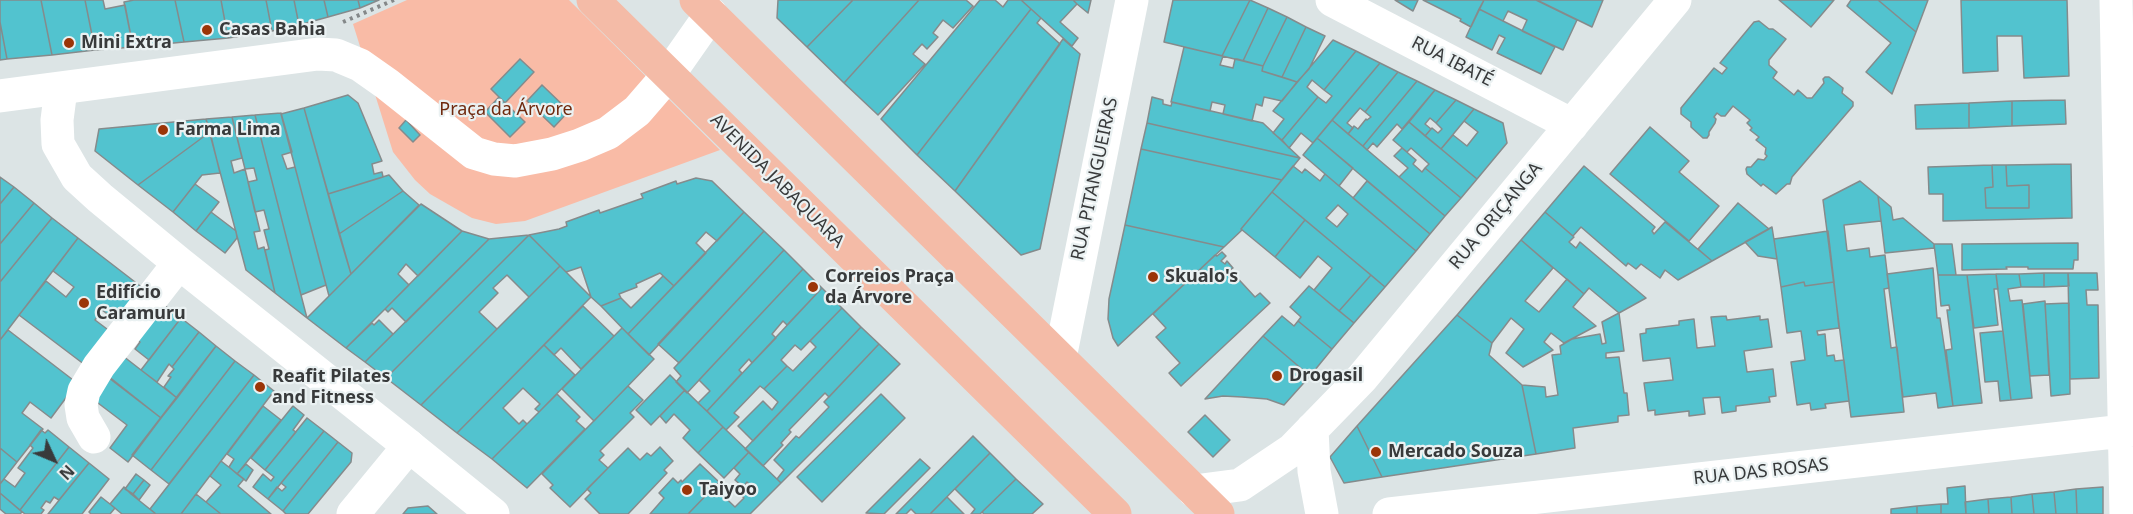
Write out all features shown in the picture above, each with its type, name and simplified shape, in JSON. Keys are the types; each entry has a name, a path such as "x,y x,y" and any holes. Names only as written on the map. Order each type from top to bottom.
{"main road":[{"name":"AVENIDA JABAQUARA","path":"592,0 1114,514"},
{"path":"710,5 1218,514"}],"street":[{"name":"RUA PITANGUEIRAS","path":"1060,358 1132,0"},
{"name":"RUA IBATÉ","path":"1332,0 1572,125"},
{"name":"RUA ORIÇANGA","path":"1194,491 1240,485 1292,450 1362,378 1675,0"},
{"path":"2116,0 2128,430 2126,514"},
{"path":"0,96 318,54 336,55 360,65 387,84 474,153 494,159 515,161 552,154 608,133 638,111 669,74 710,5"},
{"path":"61,89 57,120 58,144 77,177 179,263 493,514"},
{"path":"93,437 83,418 81,405 84,391 99,366 179,263"},
{"path":"1312,429 1314,471 1322,514"},
{"name":"RUA DAS ROSAS","path":"1389,514 2128,430"},
{"path":"353,514 409,446"}],"path":[{"path":"336,55 338,24 394,0"}],"green space":[{"name":"Praça da Árvore","path":"407,0 569,0 720,150 525,221 496,224 472,218 430,194 415,180 393,152 353,24"}],"building":[{"path":"0,0 41,0 52,55 7,59 0,22"},
{"path":"41,0 85,0 95,50 52,55"},
{"path":"85,0 103,0 105,9 125,5 133,47 95,50"},
{"path":"175,0 184,42 133,47 124,2"},
{"path":"175,0 221,0 228,38 184,42"},
{"path":"221,0 266,0 272,31 228,38"},
{"path":"266,0 294,0 299,25 272,31"},
{"path":"294,0 324,0 328,17 299,25"},
{"path":"324,0 358,0 360,8 328,17"},
{"path":"358,0 379,0 360,8"},
{"path":"778,0 853,0 807,47 777,18"},
{"path":"853,0 919,0 844,83 807,47"},
{"path":"919,0 966,0 973,6 953,28 943,20 933,33 938,37 927,49 922,44 913,54 925,64 878,115 844,83"},
{"path":"980,0 995,0 1003,7 1008,0 1021,0 1031,9 917,155 881,119"},
{"path":"1021,0 1073,0 1077,4 1060,22 1078,38 1072,46"},
{"path":"1073,0 1091,0 1088,13 1077,4"},
{"path":"1173,0 1250,0 1222,56 1164,42"},
{"path":"1250,0 1268,8 1243,61 1222,56"},
{"path":"1395,0 1418,0 1413,11"},
{"path":"1423,0 1484,0 1471,27 1460,21 1461,19"},
{"path":"1484,0 1536,0 1577,20 1563,50 1522,31 1527,20 1508,11 1503,21 1479,9"},
{"path":"1537,0 1603,0 1592,27"},
{"path":"1779,0 1834,0 1811,27"},
{"path":"1851,0 1878,0 1916,32 1892,94 1866,72 1891,43 1847,6"},
{"path":"1878,0 1928,0 1916,32"},
{"path":"1961,0 2067,0 2069,76 2024,78 2022,36 1997,36 1998,71 1963,73"},
{"path":"1268,8 1287,17 1263,66 1243,61"},
{"path":"1031,9 1041,18 1037,23 1060,44 955,191 917,155"},
{"path":"1479,9 1555,47 1541,74 1497,53 1505,38 1499,35 1492,50 1466,37"},
{"path":"1287,17 1306,27 1282,77 1262,71"},
{"path":"1759,21 1786,39 1769,60 1769,65 1777,72 1773,78 1794,95 1798,90 1807,98 1812,98 1824,83 1823,79 1829,77 1843,88 1842,93 1853,102 1853,106 1792,177 1790,184 1776,194 1763,184 1761,186 1747,174 1747,167 1751,167 1758,159 1764,160 1767,156 1766,148 1756,140 1759,137 1750,130 1752,128 1747,123 1750,120 1733,106 1725,116 1717,113 1709,135 1703,138 1691,127 1691,122 1681,114 1681,108 1714,68 1722,74 1727,68 1720,63 1754,22"},
{"path":"0,22 7,59 0,60"},
{"path":"1306,27 1325,36 1309,69 1297,82 1282,77"},
{"path":"1063,39 1080,54 1040,249 1021,255 955,191"},
{"path":"1333,40 1356,51 1324,90 1312,80 1307,87 1318,97 1282,140 1273,133 1284,119 1273,111"},
{"path":"1184,47 1223,56 1220,65 1233,68 1235,59 1237,59 1263,66 1262,71 1297,82 1282,101 1264,97 1262,106 1256,104 1252,121 1223,114 1225,105 1212,102 1210,111 1171,102"},
{"path":"1356,51 1380,63 1313,143 1301,133 1289,148 1282,140 1318,97 1326,103 1332,96 1324,90"},
{"path":"520,59 534,72 505,103 491,89"},
{"path":"1380,63 1398,72 1365,112 1360,108 1347,123 1353,128 1348,134 1332,120"},
{"path":"1398,72 1417,81 1363,146 1348,134 1354,126 1358,129 1366,119 1371,117 1365,112"},
{"path":"1417,81 1435,90 1402,129 1397,124 1377,147 1373,143 1367,150 1363,146"},
{"path":"542,85 569,111 554,127 527,101"},
{"path":"1435,90 1456,100 1436,123 1430,118 1425,124 1431,129 1425,136 1409,122"},
{"path":"348,95 358,103 382,161 372,164 374,174 382,172 383,177 328,194 304,108"},
{"path":"499,97 525,122 510,137 485,112"},
{"path":"1152,97 1163,100 1163,104 1171,106 1172,102 1263,123 1300,158 1147,123"},
{"path":"1456,100 1474,109 1441,149 1425,136 1432,128 1438,133 1442,129 1436,123"},
{"path":"2065,100 2066,124 2012,126 2012,101"},
{"path":"2012,101 2012,126 1969,128 1969,103"},
{"path":"1969,103 1969,128 1916,129 1915,105"},
{"path":"304,108 351,274 329,296 281,114"},
{"path":"1474,109 1503,123 1507,143 1477,179 1441,149 1453,135 1467,146 1478,132 1464,121"},
{"path":"281,113 292,152 282,155 287,169 295,167 326,285 301,295 255,115"},
{"path":"255,115 307,318 275,293 265,250 269,249 264,230 269,229 264,210 255,212 248,182 257,180 254,168 245,169 232,117"},
{"path":"232,117 242,158 231,161 234,173 245,169 260,231 254,232 258,249 264,247 275,293 246,270 206,119"},
{"path":"206,119 210,132 138,185 95,151 99,129"},
{"path":"406,120 420,135 413,142 399,128"},
{"path":"1332,120 1445,216 1430,234 1317,138"},
{"path":"1409,122 1477,179 1461,198 1425,168 1429,164 1411,148 1407,152 1393,140"},
{"path":"1147,123 1300,158 1282,180 1141,149"},
{"path":"1650,127 1689,161 1679,172 1719,206 1689,241 1610,174"},
{"path":"210,132 220,173 202,175 173,212 138,185"},
{"path":"1317,138 1353,168 1339,186 1303,155"},
{"path":"1402,148 1416,160 1413,164 1422,172 1425,168 1461,198 1445,216 1399,177 1408,168 1394,156"},
{"path":"1141,149 1282,180 1242,230 1224,247 1125,225"},
{"path":"2071,164 2072,218 1943,221 1943,194 1929,194 1928,167 1992,165 1993,187 1985,188 1986,208 2029,208 2029,185 2007,186 2006,165"},
{"path":"1992,165 2006,165 2007,186 2029,185 2029,208 1986,208 1985,188 1993,187"},
{"path":"1293,166 1302,173 1305,169 1320,181 1325,174 1416,251 1385,287 1272,192","holes":["1338,205 1348,214 1337,227 1326,218"]},
{"path":"1584,166 1655,227 1652,231 1654,234 1665,222 1712,261 1678,280 1665,270 1660,278 1641,264 1636,269 1628,263 1626,266 1581,227 1573,236 1545,212"},
{"path":"389,175 403,191 339,234 328,194"},
{"path":"0,177 14,187 0,204"},
{"path":"696,178 712,181 744,212 717,241 706,232 696,243 706,253 674,286 660,273 636,284 637,287 619,294 621,298 601,306 591,297 581,267 566,272 529,235 559,229 567,226 566,222 643,198 641,194 676,181 677,184"},
{"path":"1367,181 1430,234 1416,251 1353,198"},
{"path":"1860,181 1878,196 1881,221 1844,225 1847,251 1869,248 1870,257 1885,255 1889,288 1884,289 1891,348 1897,347 1904,412 1851,417 1823,200"},
{"path":"195,184 219,202 196,231 173,212"},
{"path":"14,187 34,203 0,244 0,204"},
{"path":"403,191 419,205 351,274 339,234"},
{"path":"1272,192 1305,220 1275,257 1241,229"},
{"path":"1878,196 1891,207 1893,220 1903,218 1934,244 1934,248 1885,253"},
{"path":"34,203 52,218 0,282 0,244"},
{"path":"1738,203 1769,229 1712,261 1698,249"},
{"path":"421,204 462,231 418,276 406,264 398,274 409,285 346,348 307,318"},
{"path":"211,212 236,231 237,238 225,253 196,231"},
{"path":"744,212 764,231 649,355 628,334"},
{"path":"1545,212 1574,237 1569,242 1576,248 1580,242 1646,298 1619,313 1589,288 1584,294 1521,240"},
{"path":"52,218 78,238 0,340 0,282"},
{"path":"1305,220 1371,275 1339,311 1314,290 1332,268 1318,256 1300,278 1275,257"},
{"name":"Skualo's","path":"1125,225 1224,247 1118,346 1113,338 1108,319 1109,299"},
{"path":"1772,227 1777,259 1758,256 1745,242"},
{"path":"462,231 489,239 406,322 392,308 388,312 385,309"},
{"path":"764,231 784,250 679,363 658,344"},
{"path":"1828,231 1834,282 1805,286 1804,282 1781,287 1774,239"},
{"path":"529,235 560,266 529,297 507,275 493,288 498,293 479,312 497,329 421,405 386,378"},
{"path":"529,235 386,378 365,362 489,239"},
{"name":"Edifício Caramuru","path":"78,238 148,292 122,325 102,310 95,320 115,335 89,368 19,315 46,281 66,297 74,287 53,271"},
{"path":"1521,240 1553,268 1525,301 1539,312 1567,279 1584,294 1573,307 1596,326 1564,343 1551,333 1544,342 1553,350 1523,367 1506,353 1524,329 1511,318 1492,343 1457,315"},
{"path":"2078,243 2078,260 2074,260 2073,269 2006,267 2007,269 1962,270 1962,244"},
{"path":"1934,244 1952,244 1956,275 1938,275"},
{"path":"784,250 803,269 687,393 676,382 681,376 674,368"},
{"path":"1222,252 1226,256 1221,261 1225,264 1227,261 1233,268 1230,270 1255,297 1260,293 1270,303 1181,386 1169,373 1180,363 1156,337 1166,328 1153,314 1215,255"},
{"path":"560,266 591,297 457,433 421,405"},
{"path":"1933,268 1937,318 1940,318 1953,406 1938,408 1936,393 1903,397 1887,274"},
{"path":"803,269 822,288 787,325 783,321 772,334 776,338 752,363 749,359 739,370 742,373 707,411 698,403 710,391 699,380"},
{"path":"2044,273 2068,273 2069,286 2044,287"},
{"path":"2044,273 2044,287 2021,287 2019,274"},
{"path":"2068,273 2097,273 2098,290 2086,290 2087,305 2098,305 2099,378 2070,379"},
{"path":"1996,274 2019,274 2021,287 2008,289 2010,301 2022,300 2032,398 2011,400"},
{"path":"1996,274 1998,289 1994,289 1998,325 1974,328 1967,275"},
{"path":"1371,275 1385,287 1354,323 1339,311"},
{"path":"1938,275 1967,275 1982,403 1953,406 1946,350 1952,349 1947,310 1950,310 1949,305 1941,306"},
{"path":"663,276 674,286 628,334 601,306 621,298 631,308"},
{"path":"1804,282 1805,286 1834,282 1839,328 1817,331 1818,335 1825,334 1827,356 1834,355 1835,361 1844,360 1849,401 1825,404 1826,408 1811,410 1810,403 1797,405 1791,362 1805,360 1801,331 1787,333 1781,287"},
{"path":"1309,286 1354,323 1332,349 1298,321 1301,317 1290,307"},
{"path":"822,288 842,308 801,350 795,345 781,360 787,366 764,389 760,386 734,413 739,417 726,430 707,411"},
{"path":"2045,301 2049,375 2030,376 2023,304"},
{"path":"2069,303 2070,394 2051,396 2045,304"},
{"path":"163,304 181,318 149,360 135,349 140,342 136,339"},
{"path":"583,306 614,336 581,369 561,348 554,355 544,345"},
{"path":"842,308 861,327 753,441 738,426 763,401 772,410 778,402 764,389 787,366 793,371 816,347 810,341"},
{"path":"1619,313 1624,351 1606,353 1606,358 1619,357 1629,415 1618,416 1618,422 1573,428 1575,448 1536,454 1522,385 1545,387 1546,397 1558,395 1552,355 1561,354 1560,346 1572,339 1600,334 1602,344 1606,343 1602,322"},
{"path":"1457,315 1492,343 1489,355 1522,385 1536,454 1382,477 1357,426"},
{"path":"1282,316 1294,326 1298,321 1332,349 1310,376 1263,336"},
{"path":"1726,316 1727,320 1760,316 1760,320 1768,319 1772,347 1744,351 1747,372 1773,369 1776,396 1769,397 1770,402 1736,406 1736,411 1722,413 1720,397 1703,398 1705,414 1689,416 1689,411 1655,415 1655,410 1648,411 1644,383 1673,380 1670,358 1643,361 1640,334 1646,333 1646,329 1679,325 1679,321 1694,319 1697,348 1715,346 1711,317"},
{"path":"181,318 199,332 172,367 169,364 157,382 141,370"},
{"path":"379,320 393,334 365,362 346,348 372,323 374,325"},
{"path":"861,327 879,344 829,397 825,393 789,430 791,432 781,443 783,445 763,466 745,449"},
{"path":"622,328 654,359 594,421 562,389"},
{"path":"8,330 77,383 51,418 30,402 22,413 43,429 17,462 0,448 0,340"},
{"path":"2003,331 2011,400 2000,401 1998,381 1985,382 1980,333"},
{"path":"199,332 216,346 177,398 164,387 171,377 168,376 174,369 172,367"},
{"path":"1263,336 1310,376 1284,405 1267,399 1242,397 1223,396 1205,399"},
{"path":"879,344 900,364 781,483 777,479 784,470 774,460 796,436 799,438 829,407 824,402"},
{"path":"544,345 575,375 539,412 535,409 540,404 523,388 503,408 519,424 523,420 527,424 492,459 457,433"},
{"path":"216,346 235,361 151,470 132,455"},
{"path":"123,356 177,398 161,418 108,376"},
{"path":"235,361 254,375 169,484 151,470"},
{"path":"105,375 161,418 128,462 110,448 127,425 94,400"},
{"path":"254,375 274,391 181,514 156,514 150,509"},
{"path":"670,375 685,390 651,425 636,410"},
{"path":"628,386 643,400 630,413 634,417 600,451 604,455 599,460 608,468 570,507 550,488 553,485 542,474"},
{"path":"685,390 723,427 698,453 683,438 690,430 674,414 666,423 660,416"},
{"path":"557,394 580,417 576,421 585,429 527,488 492,459"},
{"path":"881,394 905,418 822,502 797,477"},
{"path":"263,406 281,420 237,474 229,467 234,459 227,454"},
{"path":"293,406 304,415 293,430 296,432 265,470 251,458"},
{"path":"1205,415 1230,440 1213,457 1188,432"},
{"path":"307,418 324,431 268,499 253,487 263,474 271,481 274,477 265,470"},
{"path":"1357,426 1382,477 1344,483 1330,457"},
{"path":"723,427 749,452 724,478 698,453"},
{"path":"41,430 45,433 48,430 69,447 20,510 0,493 0,484 4,479 15,487 25,473 18,468 33,448 30,445"},
{"path":"324,431 338,442 283,511 268,499 277,487 282,491 286,487 281,483"},
{"path":"973,436 990,453 930,514 916,514 911,509 906,514 896,514"},
{"path":"338,442 352,453 351,462 308,514 286,514 283,511"},
{"path":"69,447 89,463 59,500 54,497 50,503 46,501 41,508 44,510 41,514 25,514 20,510"},
{"path":"660,447 673,461 664,470 667,473 628,514 600,514 585,499 591,493 587,489 628,448 640,460 647,453 651,456"},
{"path":"0,448 17,462 0,484"},
{"path":"749,452 781,483 750,514 688,514 714,487 735,507 744,498 739,493 749,484 747,482 743,487 735,480 740,474 734,468"},
{"path":"990,453 1016,479 980,514 971,514 975,509 955,489"},
{"path":"920,459 930,468 884,514 866,513"},
{"path":"221,461 244,479 238,486 271,514 221,514 206,502 221,485 210,476"},
{"path":"89,463 109,479 82,514 48,514"},
{"path":"246,464 253,470 246,481 237,474"},
{"name":"Taiyoo","path":"700,464 719,482 688,514 650,514 664,498 659,493 673,478 678,483 681,480 682,482"},
{"path":"136,474 144,480 133,494 125,489"},
{"path":"1016,479 1043,504 1032,514 984,514 982,512"},
{"path":"144,480 150,485 139,500 133,494"},
{"path":"1965,486 1966,514 1941,514 1941,504 1948,504 1947,488"},
{"path":"124,487 156,514 122,514 110,504"},
{"path":"2103,487 2103,514 2077,514 2076,489"},
{"path":"2076,489 2077,514 2056,514 2054,492"},
{"path":"2054,492 2056,514 2034,514 2032,494"},
{"path":"0,493 22,512 6,514 0,509"},
{"path":"196,494 221,514 181,514"},
{"path":"2032,494 2034,514 2012,514 2011,497"},
{"path":"101,497 115,508 110,514 91,514 89,512"},
{"path":"947,497 964,514 930,514"},
{"path":"2011,497 2012,514 1989,514 1988,499"},
{"path":"1988,499 1989,514 1966,514 1965,502"},
{"path":"1941,504 1941,514 1917,514 1917,506"},
{"path":"428,506 437,514 403,514 408,508"},
{"path":"1917,506 1917,514 1891,514 1891,509"}],"place":[{"name":"Casas Bahia","path":"207,30"},
{"name":"Mini Extra","path":"69,43"},
{"name":"Farma Lima","path":"163,130"},
{"name":"Skualo's","path":"1153,277"},
{"name":"Correios Praça da Árvore","path":"813,287"},
{"name":"Edifício Caramuru","path":"84,303"},
{"name":"Drogasil","path":"1277,376"},
{"name":"Reafit Pilates and Fitness","path":"260,387"},
{"name":"Mercado Souza","path":"1376,452"},
{"name":"Taiyoo","path":"687,490"}]}
